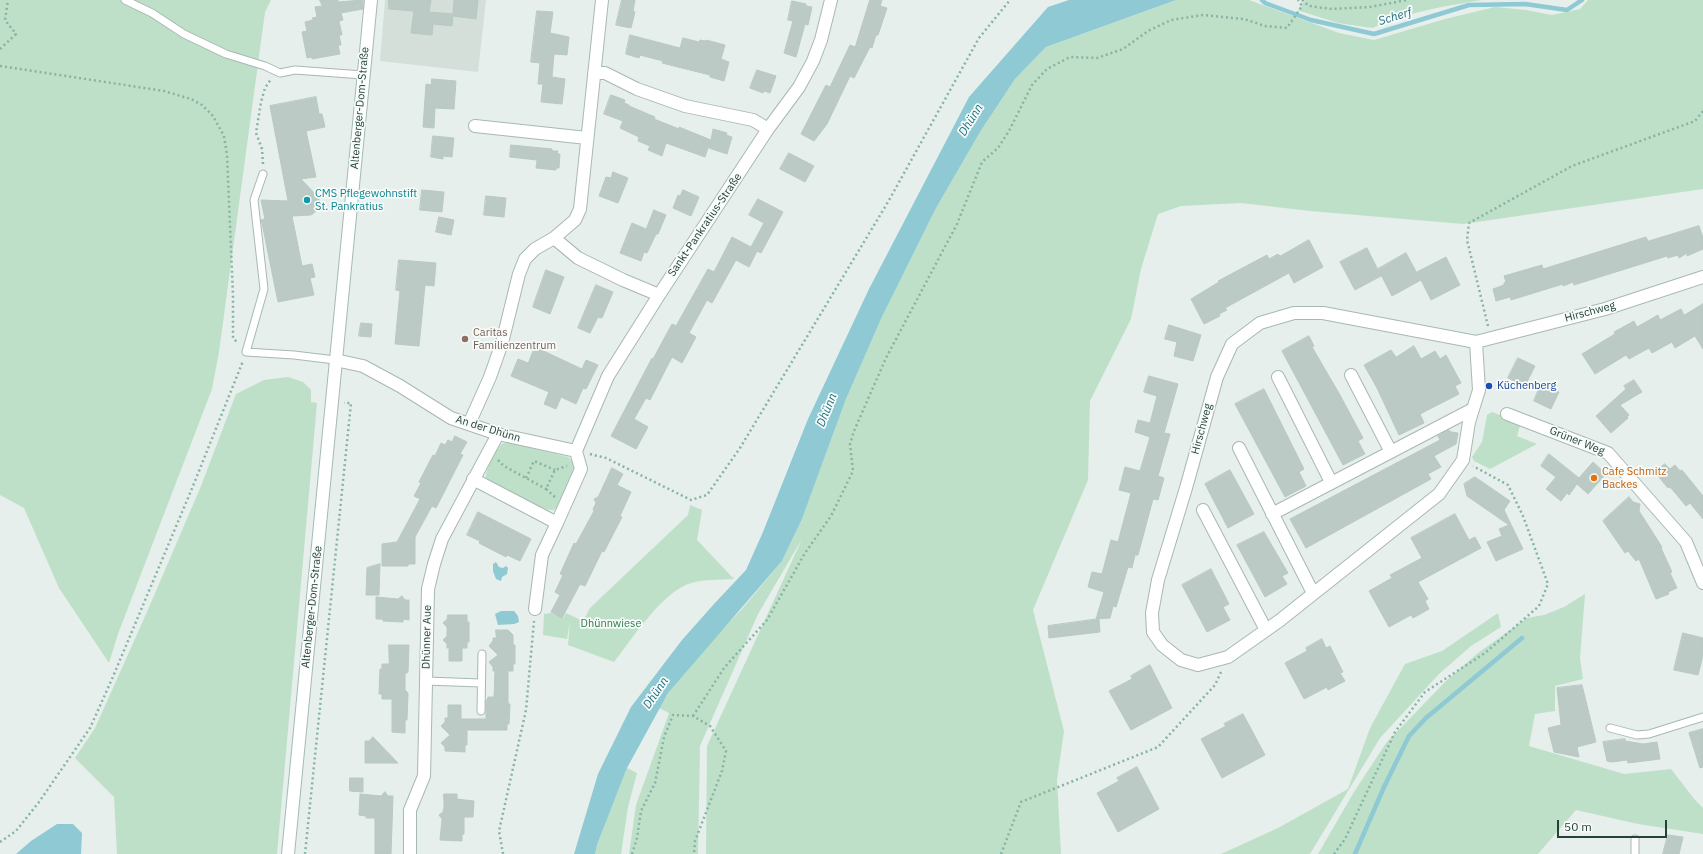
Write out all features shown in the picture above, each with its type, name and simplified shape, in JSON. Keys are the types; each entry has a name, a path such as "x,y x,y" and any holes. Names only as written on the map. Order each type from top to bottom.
{"street":[{"name":"Altenberger-Dom-Straße","path":"288,854 371,0"},
{"path":"469,424 490,377 502,344 519,274 525,259 535,249 554,238 575,220 580,209 602,0"},
{"name":"Sankt-Pankratius-Straße","path":"578,457 608,376 659,295 768,129 799,87 822,40 831,0"},
{"path":"594,73 605,74 637,89 685,106 753,120 768,129"},
{"path":"475,126 587,138"},
{"path":"554,238 578,258 623,280 659,295"},
{"name":"Hirschweg","path":"1476,342 1478,390 1469,422 1463,460 1439,494 1266,630 1228,657 1198,665 1181,660 1162,645 1152,632 1152,613 1158,580 1186,488 1217,377 1232,344 1260,323 1294,313 1323,313 1476,342 1605,309 1703,277"},
{"name":"An der Dhünn","path":"335,360 363,366 406,390 451,418 498,434 578,457"},
{"path":"1352,374 1390,452"},
{"path":"1278,377 1331,482"},
{"path":"1272,514 1473,409"},
{"name":"Grüner Weg","path":"1507,414 1608,453 1686,542 1703,583"},
{"name":"Dhünner Aue","path":"410,854 410,810 424,776 428,589 432,570 442,539 498,434"},
{"path":"1239,448 1313,593"},
{"path":"535,609 542,554 581,469 578,457"},
{"path":"473,479 557,523"},
{"path":"1203,510 1266,630"}],"lane":[{"path":"125,0 152,13 184,34 226,54 266,66 280,73 295,70 363,75"},
{"path":"263,174 254,200 264,289 246,352 294,354 335,360"},
{"path":"480,711 482,654"},
{"path":"426,681 481,683"},
{"path":"1610,728 1636,735 1649,734 1703,717"},
{"path":"1635,839 1635,854"}],"path":[{"path":"0,49 16,34 5,20 8,0"},
{"path":"546,489 555,470 578,457 606,458 691,500 707,495 740,448 888,202 979,38 1010,0"},
{"path":"693,716 724,668 767,620 805,554 831,516 853,471 850,444 854,431 886,358 957,224 982,162 998,148 1009,131 1032,85 1047,69 1070,57 1097,58 1123,49 1148,31 1171,20 1203,15 1244,19 1265,26 1287,28 1302,6 1298,0"},
{"path":"1302,0 1309,6 1332,9 1370,7 1407,0"},
{"path":"0,66 164,91 191,99 202,105 213,116 224,136 227,155 233,295 233,338 246,352 193,486 90,728 40,802 16,831 0,842"},
{"path":"263,174 262,149 256,133 261,102 266,88 272,78 280,73"},
{"path":"1695,121 1703,110"},
{"path":"1492,338 1467,240 1469,223 1572,166 1695,121 1703,114"},
{"path":"305,854 351,404"},
{"path":"488,452 504,466 546,489 565,505"},
{"path":"1334,854 1345,839 1395,732 1425,692 1486,653 1539,606 1548,584 1523,516 1508,486 1463,460"},
{"path":"526,478 534,461 555,470"},
{"path":"503,854 498,831 526,710 535,609"},
{"path":"1001,854 1021,802 1158,747 1215,685 1228,657"},
{"path":"632,854 637,838 641,811 655,783 664,737 673,715 693,716 710,726 726,751 722,771 695,841 694,854"}],"shaded area":[{"path":"385,0 486,0 478,72 380,61"}],"green space":[{"path":"0,0 271,0 265,12 219,352 212,389 118,634 109,663 59,588 24,508 0,495"},
{"path":"1176,0 1249,0 1339,33 1374,40 1445,19 1495,7 1526,10 1552,15 1580,9 1588,0 1703,0 1703,189 1463,224 1310,211 1241,203 1181,206 1158,214 1141,269 1131,319 1090,401 1088,480 1033,610 1064,731 1057,780 1061,854 706,854 707,746 802,539 758,614 700,746 698,854 629,854 636,805 669,713 659,708 668,693 713,639 742,609 782,561 802,519 846,399 881,319 935,210 980,132 1015,79 1046,47"},
{"path":"1305,0 1482,0 1402,16 1372,28 1338,23 1298,10"},
{"path":"288,377 303,382 311,390 311,402 317,403 277,854 117,854 114,797 75,758 95,728 147,612 201,486 236,394 264,380"},
{"path":"1492,412 1516,421 1520,426 1517,436 1537,444 1490,469 1474,461 1472,457 1482,442 1487,415"},
{"path":"508,442 568,457 575,464 576,468 573,479 558,506 554,510 531,504 493,484 487,479 487,470 494,456 501,445"},
{"name":"Dhünnwiese","path":"690,505 702,510 697,540 734,579 701,581 691,583 680,588 669,596 649,617 614,662 568,645 570,622 567,639 543,635 544,614 551,613 563,618 566,613 583,621 590,608 688,515"},
{"path":"1585,594 1580,658 1583,679 1555,686 1555,711 1535,714 1529,746 1624,774 1671,769 1703,808 1703,834 1638,824 1576,810 1538,854 1318,854 1354,792 1386,743 1446,681 1478,653 1527,618 1544,615 1564,607"},
{"path":"1498,613 1501,627 1471,646 1439,674 1380,738 1310,854 1221,854 1278,828 1348,789 1370,728 1405,664 1442,651"},
{"path":"627,768 637,773 628,807 621,854 595,854 597,845"}],"water":[{"name":"Dhünn","path":"1069,0 1176,0 1046,47 1015,79 980,132 935,210 881,319 846,399 802,519 782,561 668,693 627,768 597,845 595,854 574,854 598,774 631,707 682,640 746,570 763,532 808,419 869,289 969,97 1048,7"},
{"path":"496,562 499,567 503,568 506,566 508,568 507,574 502,577 501,581 496,579 493,571 493,564"},
{"path":"501,611 514,611 518,616 519,622 514,624 498,625 495,614"},
{"path":"57,824 73,824 82,833 81,854 16,854 31,841"}],"building":[{"path":"320,0 338,0 338,2 363,0 363,9 341,13 343,20 339,21 342,35 339,35 341,45 338,45 340,54 312,59 312,57 307,58 302,32 307,31 305,22 313,20 312,18 317,17 315,7 322,6"},
{"path":"389,0 431,0 429,12 453,14 454,0 478,0 476,19 453,16 452,26 433,24 432,35 411,33 414,11 389,9"},
{"path":"622,0 635,0 633,11 635,12 631,28 616,25"},
{"path":"870,0 882,0 880,6 887,8 878,35 876,35 872,48 870,47 854,78 850,76 827,124 814,141 801,134 826,85 830,87 850,45 855,47"},
{"path":"792,1 812,7 808,25 805,24 796,57 784,53 793,21 788,20"},
{"path":"537,11 553,12 550,33 569,37 567,55 554,54 552,77 565,79 562,104 541,102 543,84 538,84 540,63 531,62"},
{"path":"630,35 680,48 683,38 699,42 700,40 706,40 725,45 721,59 729,62 724,81 710,77 710,75 662,63 663,61 640,55 639,58 626,54"},
{"path":"757,70 776,76 770,93 764,91 763,93 750,88"},
{"path":"432,79 456,81 454,109 435,108 434,128 423,127 426,84 431,85"},
{"path":"611,95 625,100 624,103 655,117 654,119 711,140 713,129 727,133 726,135 732,137 727,154 709,148 710,142 705,157 666,143 662,156 648,150 650,146 638,141 639,137 620,128 623,121 604,114"},
{"name":"CMS Pflegewohnstift St. Pankratius","path":"316,97 319,114 322,114 325,127 306,131 316,177 301,179 318,197 320,202 319,207 311,215 292,216 302,266 312,264 315,277 310,278 314,295 278,302 261,220 265,219 261,200 288,201 270,106"},
{"path":"433,136 454,138 452,157 443,156 443,159 431,157"},
{"path":"511,145 552,149 552,151 558,151 557,154 560,154 559,168 556,168 556,170 536,168 537,160 510,157"},
{"path":"789,153 814,166 805,182 780,169"},
{"path":"613,172 628,178 618,203 599,196 606,177 611,178"},
{"path":"422,190 444,192 442,212 420,210"},
{"path":"683,190 699,197 691,216 673,208 678,195 680,196"},
{"path":"486,196 506,198 504,217 484,215"},
{"path":"758,199 783,212 761,253 757,251 749,267 736,260 712,303 707,300 689,333 696,337 682,363 672,357 650,400 646,398 634,419 648,427 636,449 611,436 652,358 653,359 672,324 676,326 708,269 714,272 732,237 751,247 764,223 749,215"},
{"path":"654,210 666,215 658,234 656,234 647,253 644,252 641,261 620,253 632,223 646,229"},
{"path":"439,217 454,220 451,235 436,232"},
{"path":"1699,226 1703,238 1703,249 1687,256 1687,253 1679,258 1678,255 1668,258 1667,256 1574,285 1573,282 1563,286 1563,284 1511,300 1510,297 1496,301 1493,289 1504,285 1506,282 1504,276 1542,265 1543,269 1646,237 1648,241"},
{"path":"1309,240 1323,267 1294,283 1289,273 1225,308 1227,310 1219,314 1220,316 1204,324 1191,299 1219,282 1218,281 1267,255 1269,259 1278,254 1280,256"},
{"path":"1367,248 1381,276 1355,290 1340,262"},
{"path":"1406,253 1419,277 1417,272 1446,257 1460,285 1431,300 1421,280 1392,296 1378,269"},
{"path":"399,260 436,263 434,286 425,285 419,346 395,344 400,291 396,290"},
{"path":"546,270 564,277 550,314 533,307"},
{"path":"596,285 613,292 602,318 598,317 590,333 578,328"},
{"path":"1703,304 1703,349 1695,336 1675,348 1672,342 1652,353 1649,348 1629,359 1626,355 1595,374 1582,354 1615,334 1614,332 1634,321 1637,327 1658,315 1660,320 1681,309 1684,315"},
{"path":"361,323 372,324 371,337 359,336"},
{"path":"1169,325 1201,335 1193,361 1174,356 1177,342 1165,339"},
{"path":"1309,336 1314,346 1312,347 1363,438 1358,441 1365,454 1343,465 1282,351"},
{"path":"1414,346 1421,359 1435,351 1440,359 1446,355 1461,383 1455,386 1459,394 1420,414 1424,423 1399,435 1377,388 1364,365 1391,350 1396,357"},
{"path":"535,347 582,369 586,360 598,365 586,389 583,388 576,404 561,397 556,409 544,404 549,392 511,376 518,359 528,363"},
{"path":"1518,358 1535,366 1525,386 1508,378"},
{"path":"1149,376 1178,384 1164,433 1170,434 1158,476 1164,478 1158,500 1153,499 1138,555 1135,555 1132,568 1128,567 1116,607 1113,606 1110,618 1096,619 1104,592 1088,587 1092,572 1102,574 1111,540 1118,542 1131,493 1119,490 1125,467 1140,471 1150,437 1135,432 1138,420 1150,423 1157,396 1144,392"},
{"path":"1634,380 1642,392 1620,405 1629,415 1627,417 1628,418 1611,433 1596,416 1626,389 1624,386"},
{"path":"1541,384 1559,392 1551,409 1534,401"},
{"path":"1264,389 1304,469 1299,472 1306,486 1285,497 1235,404"},
{"path":"1449,430 1451,432 1458,433 1456,444 1434,456 1441,467 1428,474 1431,479 1306,548 1290,519 1440,440 1438,436"},
{"path":"455,436 467,442 460,454 463,455 436,508 432,506 415,537 415,564 408,564 408,566 382,566 382,544 397,542 420,499 414,496 421,483 419,482 433,455 435,456 441,443 445,445 448,440 452,442"},
{"path":"1549,454 1579,478 1593,462 1606,474 1588,494 1577,484 1569,495 1567,493 1561,501 1546,489 1556,477 1541,466"},
{"path":"1665,464 1670,469 1675,465 1680,471 1682,470 1703,496 1703,519 1690,503 1686,506 1671,488 1667,487 1655,472"},
{"path":"612,468 623,474 617,485 631,492 620,516 622,517 604,552 602,551 585,586 580,584 562,618 551,612 560,595 555,592 563,575 560,574 574,543 576,544 594,511 593,509 596,503 594,499 598,497"},
{"path":"1230,470 1254,514 1228,528 1205,484"},
{"path":"1475,477 1510,501 1504,510 1523,549 1496,561 1487,542 1502,536 1499,529 1509,525 1467,496 1464,484"},
{"path":"1629,497 1633,502 1640,504 1639,511 1662,547 1661,548 1672,572 1670,573 1677,588 1668,592 1669,594 1656,599 1639,559 1636,561 1628,551 1625,553 1603,521"},
{"path":"478,512 531,539 520,561 507,555 506,557 467,535"},
{"path":"1455,514 1469,540 1475,537 1481,548 1418,582 1428,599 1425,601 1429,609 1413,618 1411,615 1389,627 1369,591 1392,578 1390,575 1422,558 1411,538"},
{"path":"1264,532 1288,573 1282,576 1287,584 1265,597 1237,545"},
{"path":"380,564 379,595 366,595 367,568"},
{"path":"1211,569 1229,604 1223,607 1230,620 1207,632 1182,585"},
{"path":"402,596 405,600 409,600 409,620 403,619 403,622 383,621 383,619 376,619 376,597 398,599"},
{"path":"448,615 467,615 467,622 469,622 469,642 467,642 467,648 462,648 462,661 449,661 449,648 447,648 447,644 443,640 447,636 447,627 443,623 447,619"},
{"path":"1099,619 1100,632 1049,638 1048,626"},
{"path":"496,630 508,630 513,635 513,645 515,645 515,664 513,664 513,671 508,671 508,704 510,704 509,724 507,724 507,730 467,730 467,745 465,745 465,752 445,751 445,747 441,743 450,735 441,726 445,722 445,718 448,718 448,705 461,705 461,719 486,719 486,702 488,697 494,697 495,671 493,671 493,667 489,662 498,655 489,646 493,641 493,638 496,638"},
{"path":"1683,633 1703,638 1703,655 1698,675 1674,670"},
{"path":"1322,639 1326,648 1330,646 1343,672 1340,673 1345,681 1328,690 1327,687 1304,699 1285,663 1307,651 1306,648"},
{"path":"389,645 409,645 408,672 405,674 405,690 408,693 405,733 392,732 392,699 382,699 382,694 379,694 380,669 382,669 382,664 389,664"},
{"path":"1150,665 1172,708 1131,730 1109,691 1132,679 1131,676"},
{"path":"1582,685 1596,742 1577,747 1579,757 1554,752 1548,728 1561,725 1557,688"},
{"path":"1243,714 1265,755 1222,778 1201,739 1226,726 1224,724"},
{"path":"1703,729 1703,767 1700,768 1689,733"},
{"path":"373,737 398,763 365,763 365,741 369,741"},
{"path":"1625,739 1625,741 1643,744 1657,742 1660,759 1628,763 1627,760 1612,762 1607,761 1603,742"},
{"path":"1137,767 1159,809 1118,832 1097,793 1119,781 1117,778"},
{"path":"350,778 363,778 363,792 350,791"},
{"path":"385,792 388,796 393,796 391,854 375,854 375,818 366,818 366,816 359,815 360,794 381,796"},
{"path":"444,794 457,794 457,799 474,801 473,817 464,817 464,834 462,834 462,841 440,840 442,819 439,815 443,812"},
{"path":"1668,835 1683,837 1679,854 1663,854"}],"waterway":[{"name":"Scherf","path":"1262,0 1265,3 1311,20 1374,34 1469,5 1525,4 1567,10 1582,0"},
{"path":"1355,854 1384,787 1409,736 1426,718 1522,638"}],"place":[{"name":"CMS Pflegewohnstift St. Pankratius","path":"307,200"},
{"name":"Caritas Familienzentrum","path":"465,339"},
{"name":"Küchenberg","path":"1489,386"},
{"name":"Cafe Schmitz Backes","path":"1594,478"}]}
